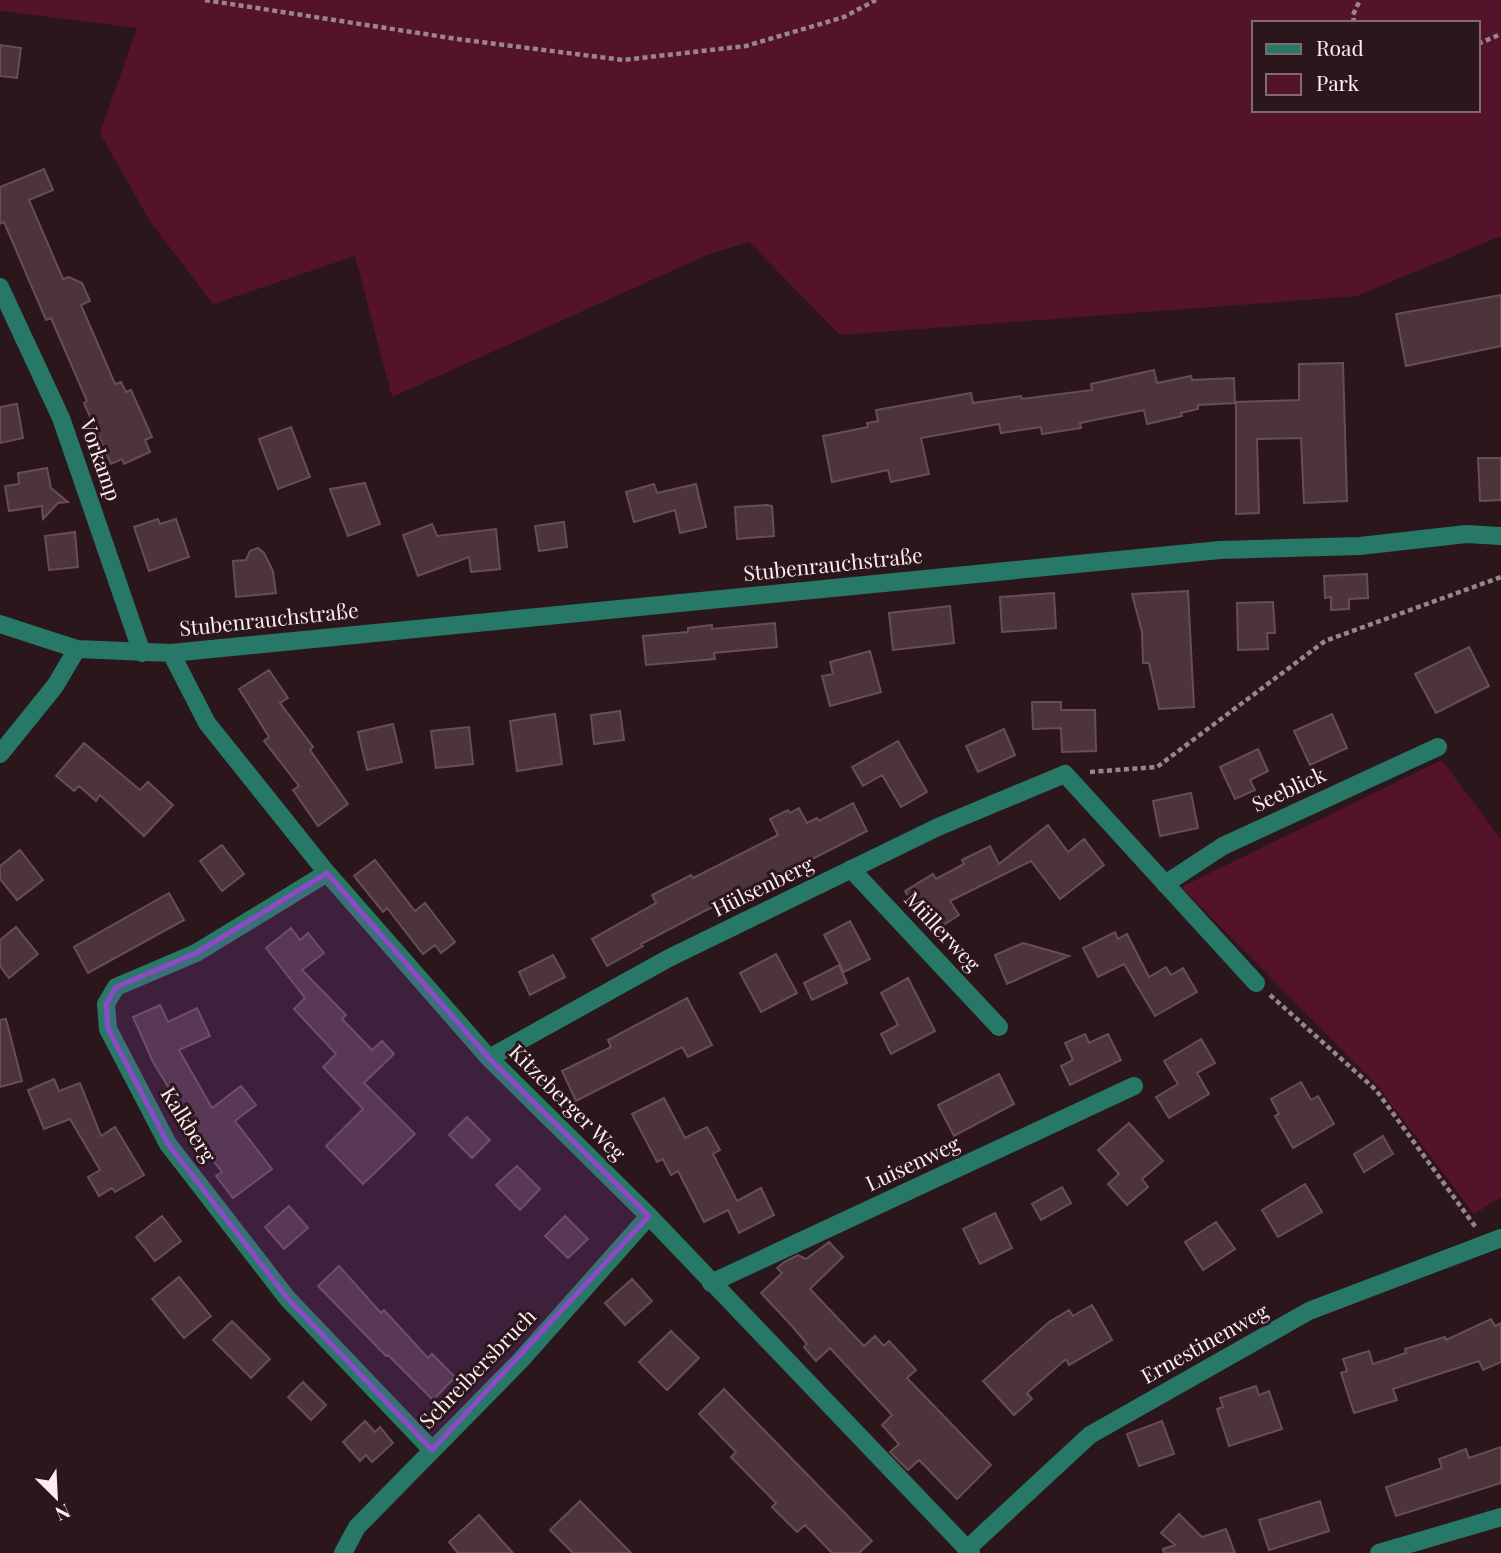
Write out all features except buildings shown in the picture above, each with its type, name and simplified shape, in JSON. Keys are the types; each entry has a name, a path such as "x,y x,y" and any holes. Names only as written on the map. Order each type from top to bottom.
{"street":[{"name":"Vorkamp","path":"0,287 61,418 142,653"},
{"name":"Stubenrauchstraße","path":"0,624 78,649 171,653 1220,550 1360,546 1466,534 1501,536"},
{"path":"0,754 55,686 78,649"},
{"name":"Kitzeberger Weg","path":"171,653 206,723 327,873 489,1058 649,1216 969,1551"},
{"name":"Seeblick","path":"1165,884 1223,846 1438,747"},
{"name":"Hülsenberg","path":"489,1058 669,958 938,827 1065,774"},
{"path":"1065,774 1256,983"},
{"name":"Müllerweg","path":"851,869 999,1027"},
{"name":"Kalkberg","path":"327,873 196,953 116,987 106,1004 108,1030 168,1144 287,1298 432,1450"},
{"name":"Luisenweg","path":"711,1283 1134,1086"},
{"name":"Schreibersbruch","path":"343,1553 357,1527 520,1361 649,1216"},
{"name":"Ernestinenweg","path":"969,1551 1090,1434 1309,1311 1494,1241"},
{"path":"1379,1553 1501,1517"}],"path":[{"path":"205,0 457,39 623,60 746,46 844,17 876,0"},
{"path":"1354,21 1353,15 1360,0"},
{"path":"1480,43 1501,34"},
{"path":"1065,774 1157,767 1325,641 1501,577"},
{"path":"1256,983 1376,1090 1494,1241"}],"highlighted area":[{"path":"327,873 489,1058 649,1216 432,1450 287,1298 168,1144 108,1029 106,1004 116,987 196,953"}],"green space":[{"path":"0,0 1501,0 1501,236 1357,296 840,335 749,242 707,255 392,397 355,256 213,304 151,223 100,133 137,28 0,11"},
{"path":"1442,760 1501,839 1501,1197 1474,1214 1377,1085 1181,887"}]}
